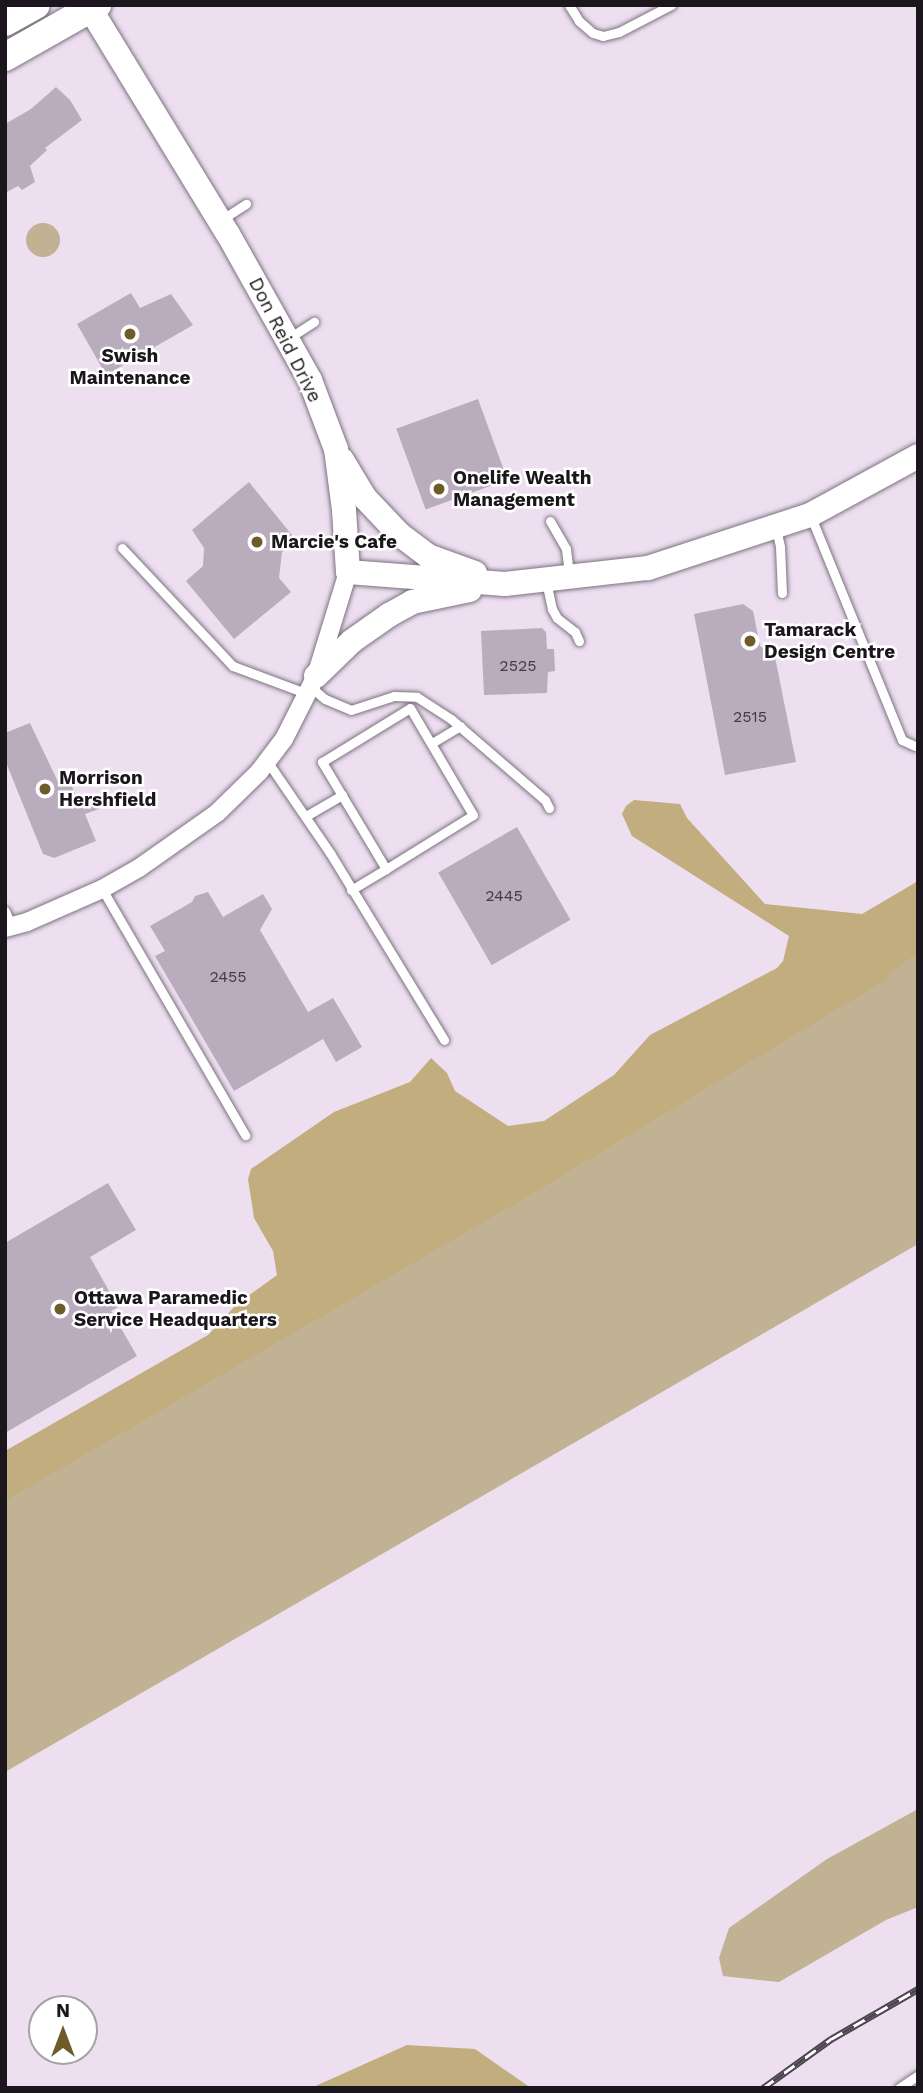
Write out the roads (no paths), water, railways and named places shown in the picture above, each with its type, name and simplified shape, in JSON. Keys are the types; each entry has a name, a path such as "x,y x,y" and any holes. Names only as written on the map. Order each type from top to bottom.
{"main road":[{"path":"5,22 36,5"},
{"path":"5,57 91,7"}],"street":[{"name":"Don Reid Drive","path":"7,922 102,889 139,868 217,813 267,761 284,739 312,686 348,572 344,510 335,449 310,380 220,221 91,7"},
{"path":"335,449 365,498 399,534 428,556 505,584"},
{"path":"312,686 352,641 412,603 505,584 648,568 810,515 918,456"},
{"path":"348,572 505,584"}],"lane":[{"path":"569,5 579,21 593,33 603,36 619,32 671,5"},
{"path":"220,221 246,204"},
{"path":"288,339 314,322"},
{"path":"810,515 902,740 915,746"},
{"path":"550,521 566,549 552,609 557,618 575,632 579,641"},
{"path":"775,528 780,547 782,593"},
{"path":"122,548 233,666 312,686 325,699 351,710 394,696 410,695 460,726 545,800 549,807"},
{"path":"351,890 386,869 474,816 410,708 322,762 386,869"},
{"path":"432,743 460,726"},
{"path":"267,761 306,816 444,1040"},
{"path":"306,816 342,794"},
{"path":"102,889 245,1135"},
{"path":"899,2088 918,2075"}],"railway":[{"path":"763,2088 831,2039 918,1989"}],"place":[{"name":"Swish Maintenance","path":"130,334"},
{"name":"Onelife Wealth Management","path":"439,489"},
{"name":"Marcie's Cafe","path":"257,542"},
{"name":"Tamarack Design Centre","path":"750,641"},
{"name":"Morrison Hershfield","path":"45,789"},
{"name":"Ottawa Paramedic Service Headquarters","path":"60,1309"}]}
